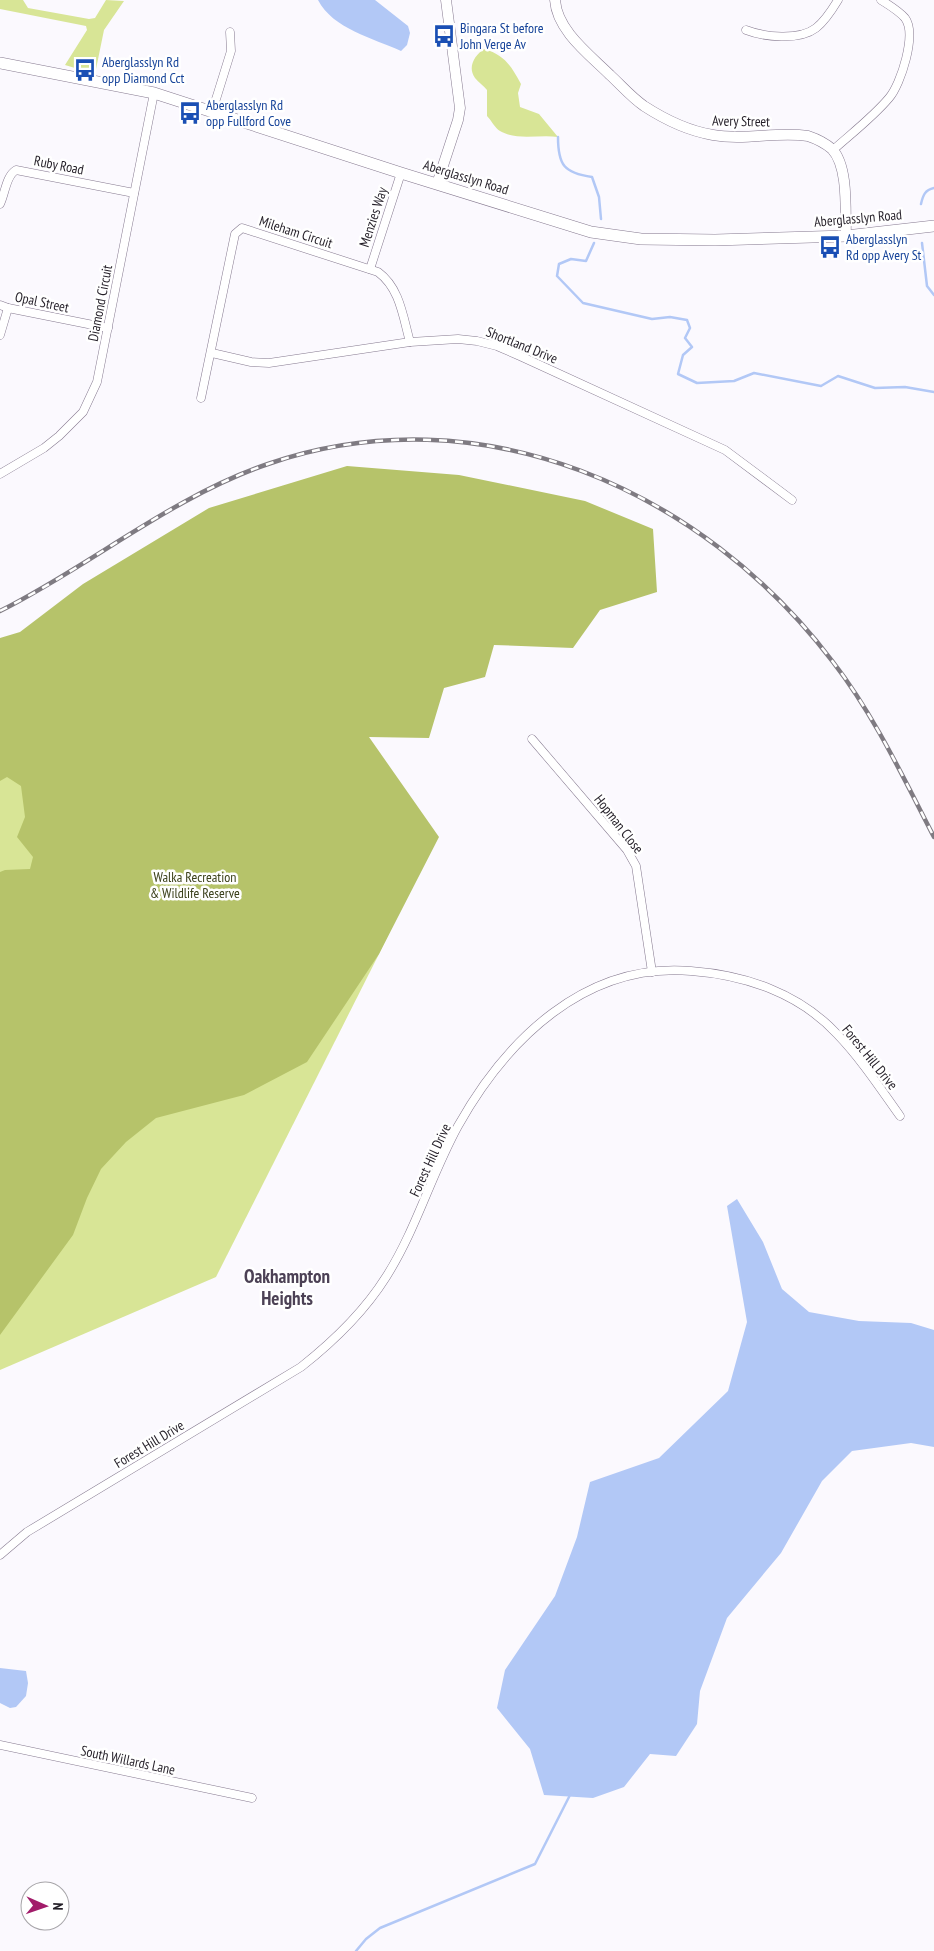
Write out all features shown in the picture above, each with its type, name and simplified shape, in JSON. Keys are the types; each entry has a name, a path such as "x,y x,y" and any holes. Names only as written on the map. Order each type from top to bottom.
{"main road":[{"name":"Aberglasslyn Road","path":"0,63 154,93 591,232 641,239 715,240 846,236 934,226"}],"street":[{"path":"437,184 458,120 460,108 446,0"},
{"name":"Avery Street","path":"555,0 558,14 563,24 581,46 637,101 664,118 693,130 716,136 808,136 833,150"},
{"path":"746,30 764,36 786,36 806,33 820,25 838,0"},
{"path":"846,236 842,169 833,150 889,98 896,87 908,53 911,34 909,25 900,14 881,0"},
{"path":"212,112 231,51 230,32"},
{"name":"Diamond Circuit","path":"0,474 44,448 83,412 97,382 154,93"},
{"name":"Ruby Road","path":"0,204 9,178 16,170 134,193"},
{"name":"Menzies Way","path":"370,269 401,173"},
{"name":"Mileham Circuit","path":"202,398 236,234 242,228 370,269 384,277 395,290 410,342"},
{"name":"Opal Street","path":"0,305 108,328"},
{"path":"0,335 8,308"},
{"name":"Shortland Drive","path":"212,353 251,362 269,363 410,342 458,339 497,346 725,450 792,500"},
{"name":"Hopman Close","path":"532,739 627,850 636,866 652,972"},
{"name":"Forest Hill Drive","path":"0,1555 27,1532 293,1372 320,1352 357,1316 386,1278 408,1236 458,1128 484,1083 518,1042 552,1013 577,996 610,981 652,972 684,970 733,976 756,983 789,997 813,1013 836,1032 861,1061 900,1116"},
{"name":"South Willards Lane","path":"0,1745 252,1798"}],"green space":[{"path":"0,0 23,0 28,8 89,19 95,18 106,0 124,1 104,30 95,74 65,65 87,30 86,26 0,9"},
{"path":"484,49 497,54 507,62 514,72 521,84 518,93 520,107 539,114 558,137 514,136 500,131 495,126 487,116 487,90 475,78 472,70 475,58"},
{"name":"Walka Recreation & Wildlife Reserve","path":"347,466 459,475 585,501 653,529 657,592 600,610 573,648 494,645 485,677 444,688 429,738 369,737 439,837 379,954 307,1062 244,1095 156,1118 126,1142 101,1169 87,1198 73,1235 0,1335 0,872 30,869 33,857 17,837 25,817 21,786 7,777 0,781 0,638 20,632 83,584 209,508"},
{"name":"Walka Recreation & Wildlife Reserve","path":"0,645 427,855 216,1277 0,1370"}],"water":[{"path":"318,0 375,0 408,26 410,33 407,45 401,51 355,32 333,18"},
{"path":"737,1199 763,1242 782,1289 809,1312 859,1321 911,1323 934,1330 934,1447 911,1443 852,1451 822,1481 781,1553 727,1618 700,1691 697,1724 676,1756 650,1754 624,1787 593,1798 544,1795 530,1749 497,1708 505,1670 555,1596 577,1537 590,1482 659,1458 728,1391 747,1322 727,1206"},
{"path":"0,1668 26,1671 28,1683 26,1696 16,1707 10,1708 0,1703"}],"waterway":[{"path":"558,137 559,154 564,166 575,173 592,177 599,197 601,219"},
{"path":"921,204 925,193 934,188"},
{"path":"594,243 586,261 571,259 559,264 557,276 583,303 652,319 670,317 687,320 690,328 685,338 692,347 683,355 678,374 697,383 734,381 754,373 821,386 838,376 875,388 905,387 934,392"},
{"path":"922,243 927,286 934,295"},
{"path":"356,1951 366,1939 380,1928 535,1864 570,1795"}],"railway":[{"path":"0,611 66,574 199,494 268,464 348,444 427,440 505,449 581,471 653,504 719,548 780,601 833,662 862,703 934,837"}],"place":[{"name":"Bingara St before John Verge Av","path":"444,36"},
{"name":"Aberglasslyn Rd opp Diamond Cct","path":"85,70"},
{"name":"Aberglasslyn Rd opp Fullford Cove","path":"190,113"},
{"name":"Aberglasslyn Rd opp Avery St","path":"830,247"}],"district":[{"name":"Oakhampton Heights","path":"287,1287"}]}
